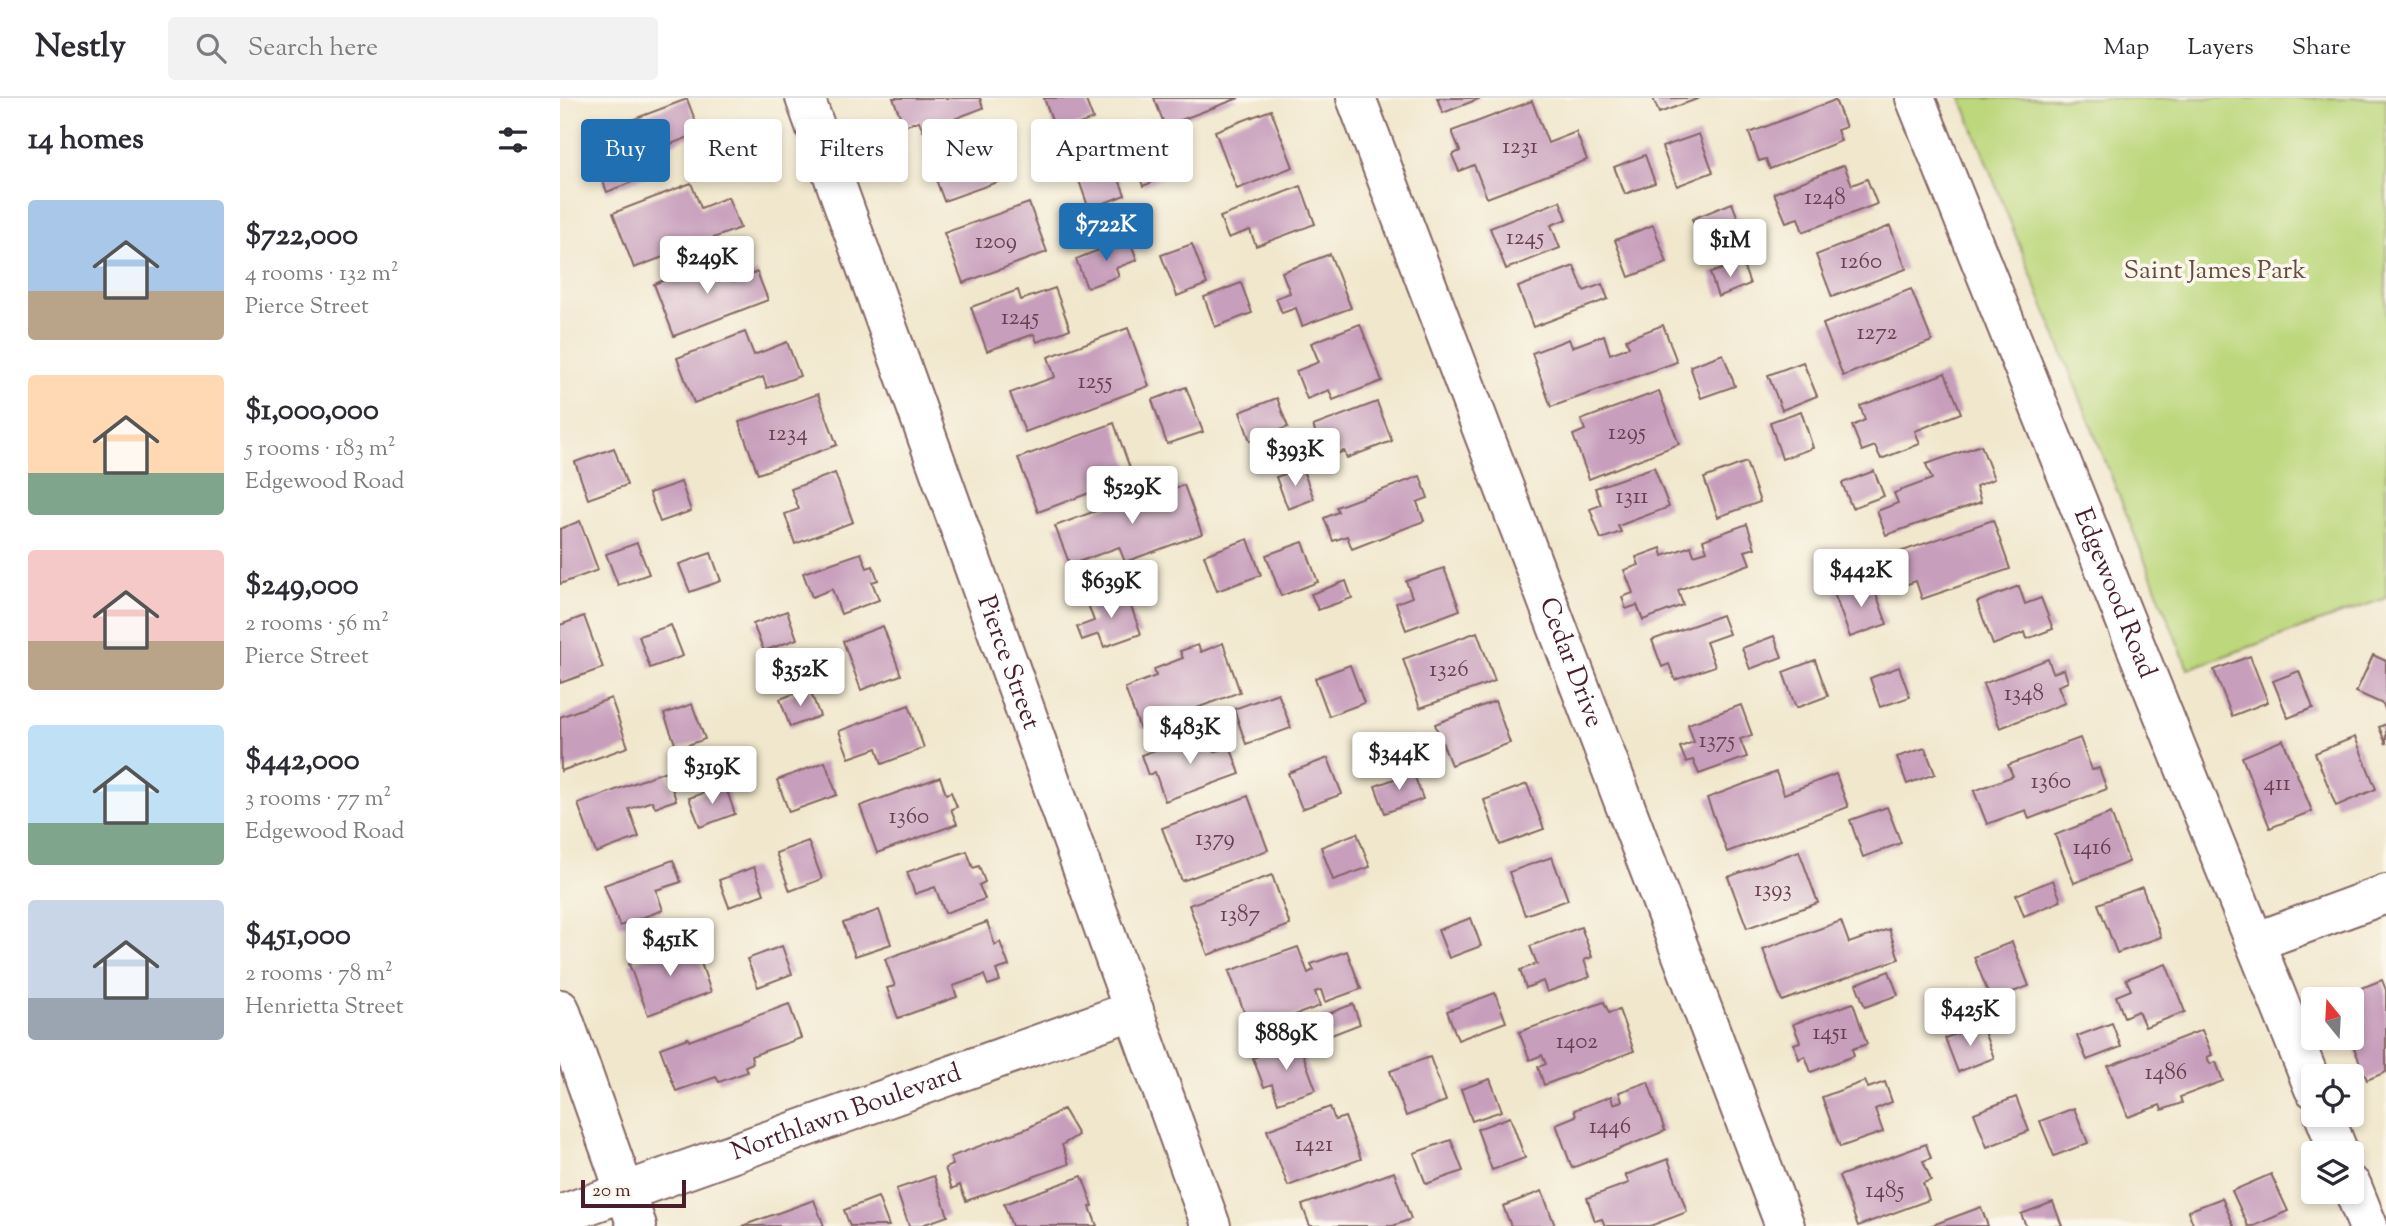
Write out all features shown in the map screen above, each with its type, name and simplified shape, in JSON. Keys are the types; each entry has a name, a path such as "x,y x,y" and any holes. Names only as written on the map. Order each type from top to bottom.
{"street":[{"name":"Pierce Street","path":"805,98 1211,1226"},
{"name":"Cedar Drive","path":"1356,98 1785,1226"},
{"name":"Edgewood Road","path":"1915,98 2304,1064"},
{"path":"2255,942 2386,894"},
{"path":"560,1009 632,1209"},
{"name":"Northlawn Boulevard","path":"560,1215 632,1209 1134,1010"},
{"path":"2359,1204 2368,1226"}],"green space":[{"name":"Saint James Park","path":"1961,98 2386,98 2386,598 2188,669"}],"building":[{"path":"893,98 980,98 983,108 954,119 922,119 922,128 919,121 908,125 908,119 901,119"},
{"path":"1044,98 1085,98 1093,119 1051,119"},
{"path":"1154,98 1239,98 1184,119 1162,119"},
{"path":"1437,98 1481,98 1443,113"},
{"path":"1653,98 1700,98 1659,113"},
{"path":"687,99 695,119 684,119 684,139 670,144 670,119 634,119"},
{"path":"1835,100 1846,127 1837,130 1841,141 1770,169 1766,159 1759,161 1749,133"},
{"path":"1532,101 1548,143 1576,132 1587,160 1487,198 1474,165 1459,171 1452,155 1460,151 1452,131"},
{"path":"1271,110 1293,167 1237,189 1215,131"},
{"path":"1699,134 1713,172 1677,186 1662,147"},
{"path":"1645,155 1655,183 1625,194 1614,167"},
{"path":"1844,165 1852,185 1867,179 1877,204 1803,232 1798,218 1786,222 1774,193"},
{"path":"603,182 632,182 607,192"},
{"path":"937,182 997,182 944,201"},
{"path":"1079,182 1120,182 1125,195 1089,209"},
{"path":"691,183 701,208 728,197 740,228 634,268 613,213"},
{"path":"1301,186 1315,224 1256,246 1250,230 1228,238 1220,217"},
{"path":"1560,201 1567,219 1551,225 1560,248 1506,269 1490,228"},
{"path":"1029,203 1047,252 963,283 944,233"},
{"path":"1732,203 1749,247 1709,262 1692,219"},
{"path":"1653,225 1667,263 1629,277 1615,240"},
{"path":"1890,226 1906,269 1832,297 1816,255"},
{"path":"1129,238 1137,260 1116,268 1119,276 1087,288 1076,259"},
{"path":"1192,244 1207,284 1177,296 1161,255"},
{"path":"1330,254 1351,308 1302,326 1296,308 1282,313 1276,298 1290,293 1282,272"},
{"path":"724,257 733,281 757,272 768,300 674,336 654,284"},
{"path":"1742,262 1750,284 1718,297 1710,273"},
{"path":"1574,266 1584,291 1602,284 1608,299 1533,327 1518,287"},
{"path":"1241,283 1252,313 1215,327 1204,297"},
{"path":"1055,288 1070,329 1037,342 1034,334 987,351 971,307 1018,290 1021,300"},
{"path":"1911,289 1932,341 1843,376 1823,324"},
{"path":"1360,324 1382,381 1333,400 1329,390 1307,399 1296,371 1319,362 1311,343"},
{"path":"1663,325 1677,362 1551,407 1532,353 1569,339 1572,347 1604,335 1610,354 1629,347 1626,339"},
{"path":"1128,328 1149,386 1025,432 1010,393 1055,377 1048,357"},
{"path":"745,332 754,355 787,342 800,376 767,388 763,377 694,403 677,358"},
{"path":"1723,354 1735,386 1701,398 1690,366"},
{"path":"1803,362 1817,396 1782,410 1768,375"},
{"path":"1945,373 1961,413 1915,431 1920,444 1881,459 1875,446 1862,451 1852,426 1865,420 1860,406"},
{"path":"1186,387 1203,432 1167,444 1152,400"},
{"path":"1659,391 1679,444 1589,479 1573,435 1585,430 1581,420"},
{"path":"818,394 837,445 758,474 739,422"},
{"path":"1277,398 1288,427 1250,441 1240,412"},
{"path":"1377,402 1392,441 1347,458 1344,451 1326,458 1313,426"},
{"path":"1801,411 1813,448 1782,459 1770,422"},
{"path":"1114,423 1133,477 1038,512 1018,458"},
{"path":"1981,445 1994,479 1976,486 1981,502 1886,535 1877,511 1898,503 1894,493 1932,479 1926,464"},
{"path":"614,448 627,485 588,499 575,462"},
{"path":"1746,462 1760,502 1718,517 1704,478"},
{"path":"1654,467 1669,507 1618,526 1621,532 1601,539 1590,509 1601,505 1595,488"},
{"path":"1302,468 1314,499 1288,509 1276,477"},
{"path":"1874,471 1884,496 1852,508 1842,483"},
{"path":"835,473 853,522 795,544 785,514 799,509 791,489"},
{"path":"1420,476 1428,498 1417,502 1424,521 1352,549 1347,536 1333,541 1324,518 1338,512 1336,507"},
{"path":"681,482 691,511 660,522 649,493"},
{"path":"1165,485 1167,491 1184,485 1202,534 1125,562 1119,547 1070,565 1055,526"},
{"path":"1993,520 2010,569 1922,599 1916,581 1899,587 1888,556"},
{"path":"580,521 598,570 560,584 560,529"},
{"path":"1747,524 1755,548 1745,551 1750,564 1678,590 1683,605 1643,620 1637,605 1626,609 1622,597 1633,593 1624,570 1639,565 1636,557 1661,548 1663,556 1691,546 1694,555 1707,551 1703,540"},
{"path":"1248,539 1261,575 1217,591 1204,555"},
{"path":"1303,542 1318,582 1281,596 1266,555"},
{"path":"637,543 649,574 618,585 606,554"},
{"path":"711,553 721,581 690,592 679,564"},
{"path":"861,553 867,568 873,566 878,580 872,582 879,600 841,614 832,589 812,597 803,573"},
{"path":"1444,568 1460,610 1406,630 1396,603 1412,597 1406,581"},
{"path":"1871,580 1887,624 1850,637 1834,593"},
{"path":"1346,581 1352,598 1318,610 1311,594"},
{"path":"2019,586 2025,604 2041,598 2053,629 2027,639 2025,632 1993,645 1977,602"},
{"path":"1125,590 1141,634 1104,647 1099,634 1082,640 1077,627 1094,621 1088,604"},
{"path":"787,611 797,639 764,651 753,624"},
{"path":"1722,615 1729,634 1706,642 1715,666 1675,680 1669,664 1662,667 1652,640"},
{"path":"584,616 603,668 560,683 560,625"},
{"path":"671,625 683,656 650,668 639,636"},
{"path":"883,626 901,675 861,690 843,641"},
{"path":"1477,632 1495,681 1420,708 1403,659"},
{"path":"1774,636 1782,657 1750,669 1742,648"},
{"path":"1223,643 1240,692 1140,729 1125,688 1156,676 1154,669 1183,658 1180,651 1198,645 1201,652"},
{"path":"2373,655 2386,661 2386,712 2383,704 2356,692"},
{"path":"2250,656 2268,702 2232,716 2214,670"},
{"path":"2048,659 2053,673 2064,669 2068,682 2058,686 2065,703 2000,728 1983,684"},
{"path":"1815,660 1828,696 1796,708 1783,672"},
{"path":"1350,665 1364,703 1329,716 1315,678"},
{"path":"1899,667 1910,697 1880,707 1870,678"},
{"path":"2299,671 2313,708 2288,718 2273,681"},
{"path":"809,688 820,716 790,727 780,699"},
{"path":"1278,693 1291,728 1246,744 1234,709"},
{"path":"611,698 628,747 561,771 560,717"},
{"path":"1495,701 1510,743 1451,765 1435,724"},
{"path":"692,704 705,739 677,749 664,714"},
{"path":"909,705 924,748 882,764 877,748 849,758 839,731"},
{"path":"1741,705 1752,735 1740,739 1747,757 1699,774 1693,760 1686,762 1680,747 1694,742 1688,724"},
{"path":"2386,724 2386,744 2379,727"},
{"path":"1207,731 1214,752 1230,746 1240,774 1165,801 1155,772 1148,775 1141,755"},
{"path":"2355,737 2376,789 2336,806 2315,753"},
{"path":"2080,738 2092,770 2099,768 2107,789 2029,819 2026,810 1987,824 1974,791 2013,776 2008,765"},
{"path":"2283,740 2312,811 2270,828 2242,757"},
{"path":"1925,748 1935,774 1907,784 1897,757"},
{"path":"1328,758 1342,794 1302,809 1288,773"},
{"path":"825,762 837,795 789,812 777,780"},
{"path":"666,771 676,800 655,807 652,801 629,809 639,837 596,853 578,804"},
{"path":"1413,772 1423,799 1385,813 1375,786"},
{"path":"1776,772 1784,794 1836,774 1848,807 1727,852 1707,798"},
{"path":"940,777 946,794 951,792 957,807 951,809 957,824 877,853 860,806"},
{"path":"1527,784 1544,829 1500,845 1484,800"},
{"path":"725,785 735,814 700,827 689,798"},
{"path":"1248,796 1268,850 1182,881 1162,828"},
{"path":"1887,807 1901,843 1863,857 1850,820"},
{"path":"2111,813 2129,862 2074,883 2055,835"},
{"path":"1357,833 1370,867 1333,880 1321,847"},
{"path":"808,841 822,879 790,891 776,853"},
{"path":"967,851 973,868 979,866 985,882 979,885 985,899 945,913 935,887 915,894 907,872"},
{"path":"1799,851 1818,903 1747,928 1728,877"},
{"path":"1552,857 1568,900 1525,915 1509,872"},
{"path":"673,860 681,882 656,890 663,910 620,926 604,885"},
{"path":"754,867 764,894 729,907 719,880"},
{"path":"1272,875 1290,925 1208,955 1189,905"},
{"path":"2053,880 2061,901 2024,916 2016,895"},
{"path":"2142,887 2161,937 2117,953 2098,904"},
{"path":"879,910 891,944 855,956 843,923"},
{"path":"1471,918 1481,946 1449,958 1438,930"},
{"path":"1841,921 1849,943 1889,929 1899,959 1782,1001 1763,949"},
{"path":"987,922 995,945 1000,942 1009,966 996,970 1000,981 988,985 984,975 953,986 957,997 898,1018 887,988 895,986 885,959"},
{"path":"1581,927 1592,957 1584,960 1590,977 1547,992 1543,981 1526,988 1520,970 1537,964 1530,946"},
{"path":"693,940 711,992 648,1015 629,964"},
{"path":"2012,942 2029,986 1991,1000 1974,957"},
{"path":"782,946 792,974 758,987 747,959"},
{"path":"1298,947 1308,973 1314,970 1311,964 1347,951 1361,989 1325,1002 1321,990 1315,992 1320,1006 1251,1031 1229,971"},
{"path":"2166,964 2185,1012 2145,1027 2138,1011 2124,1017 2116,996 2131,990 2126,979"},
{"path":"1889,971 1898,995 1865,1007 1856,984"},
{"path":"2382,980 2386,990 2386,1072 2367,1080 2364,1064 2361,1064 2355,1050 2364,1050 2364,987"},
{"path":"1495,993 1506,1022 1458,1040 1447,1011"},
{"path":"1604,1002 1609,1013 1619,1010 1634,1051 1544,1085 1538,1067 1546,1064 1542,1055 1530,1060 1519,1032"},
{"path":"1853,1003 1867,1044 1852,1049 1854,1056 1811,1072 1805,1056 1799,1059 1794,1044 1800,1042 1793,1024"},
{"path":"789,1004 801,1038 751,1056 753,1063 745,1066 747,1072 719,1082 716,1077 676,1091 660,1048 688,1038 689,1041"},
{"path":"1353,1004 1360,1024 1329,1036 1322,1016"},
{"path":"2112,1023 2121,1047 2087,1060 2077,1036"},
{"path":"1981,1024 1994,1058 1958,1072 1945,1038"},
{"path":"2202,1030 2212,1055 2207,1057 2210,1064 2216,1062 2223,1081 2180,1097 2182,1103 2162,1110 2160,1105 2128,1117 2108,1066"},
{"path":"1298,1041 1316,1090 1278,1103 1272,1084 1264,1087 1253,1058"},
{"path":"1430,1057 1446,1101 1406,1116 1390,1071"},
{"path":"1490,1079 1502,1111 1472,1121 1461,1089"},
{"path":"1865,1081 1868,1088 1885,1082 1892,1102 1875,1109 1883,1132 1840,1147 1822,1097"},
{"path":"1648,1082 1665,1131 1572,1168 1556,1124 1576,1116 1574,1110 1611,1096 1613,1104 1622,1101 1619,1092"},
{"path":"2016,1097 2029,1131 1987,1147 1974,1113"},
{"path":"1330,1107 1335,1120 1345,1117 1361,1159 1288,1186 1267,1130"},
{"path":"2074,1108 2088,1143 2054,1156 2040,1121"},
{"path":"1063,1109 1078,1135 1062,1145 1069,1164 966,1201 960,1185 952,1189 945,1168 953,1165 950,1157 1028,1128"},
{"path":"1510,1117 1525,1158 1492,1170 1477,1129"},
{"path":"1451,1140 1463,1171 1426,1184 1414,1153"},
{"path":"1926,1144 1931,1158 1923,1161 1931,1180 1923,1183 1929,1200 1858,1226 1839,1176"},
{"path":"1668,1159 1687,1212 1650,1226 1605,1226 1602,1219 1595,1221 1587,1198 1629,1183 1625,1175"},
{"path":"1394,1172 1411,1219 1393,1226 1310,1226 1302,1205"},
{"path":"2271,1174 2288,1211 2254,1226 2248,1226 2232,1191"},
{"path":"934,1176 948,1216 919,1226 909,1226 896,1189"},
{"path":"1082,1176 1097,1226 1012,1226 1004,1204"},
{"path":"1542,1191 1555,1226 1511,1226 1503,1206"},
{"path":"878,1197 889,1226 850,1226 844,1210"},
{"path":"2222,1198 2234,1226 2194,1226 2188,1211"},
{"path":"814,1200 824,1226 742,1226"},
{"path":"2053,1202 2062,1226 2026,1226 2021,1214"},
{"path":"1981,1207 1988,1226 1930,1226"}]}
